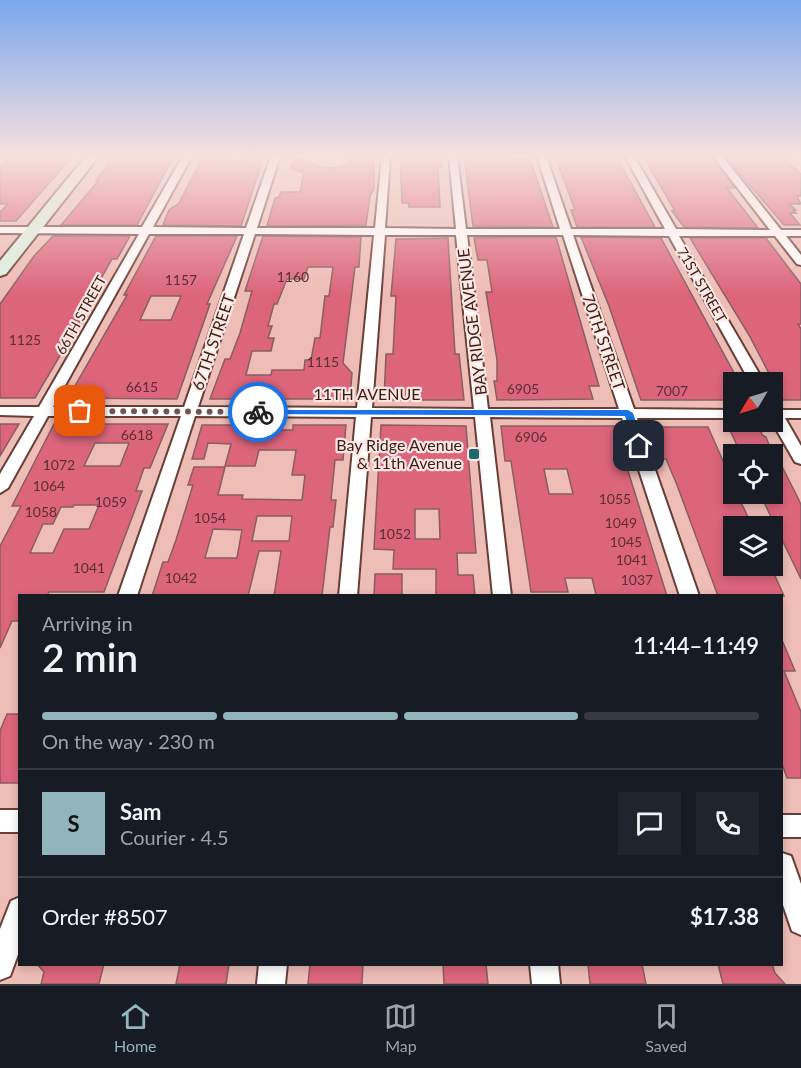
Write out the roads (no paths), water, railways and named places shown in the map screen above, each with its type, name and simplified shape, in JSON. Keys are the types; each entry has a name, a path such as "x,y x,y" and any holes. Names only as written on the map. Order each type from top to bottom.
{"main road":[{"path":"0,271 56,202"}],"street":[{"name":"66TH STREET","path":"0,488 162,202"},
{"name":"67TH STREET","path":"128,594 261,202"},
{"path":"348,594 384,202"},
{"name":"BAY RIDGE AVENUE","path":"458,202 502,594"},
{"name":"70TH STREET","path":"557,202 689,594"},
{"name":"71ST STREET","path":"655,202 751,372"},
{"path":"754,202 801,262"},
{"path":"0,230 801,233"},
{"name":"11TH AVENUE","path":"0,411 723,414"},
{"path":"783,413 801,414"},
{"path":"783,429 801,459"},
{"path":"0,821 18,821"},
{"path":"783,826 801,826"},
{"path":"783,868 801,922"},
{"path":"0,966 18,916"},
{"path":"271,984 273,966"},
{"path":"544,966 546,984"}],"place":[{"name":"Bay Ridge Avenue & 11th Avenue","path":"474,454"}]}
